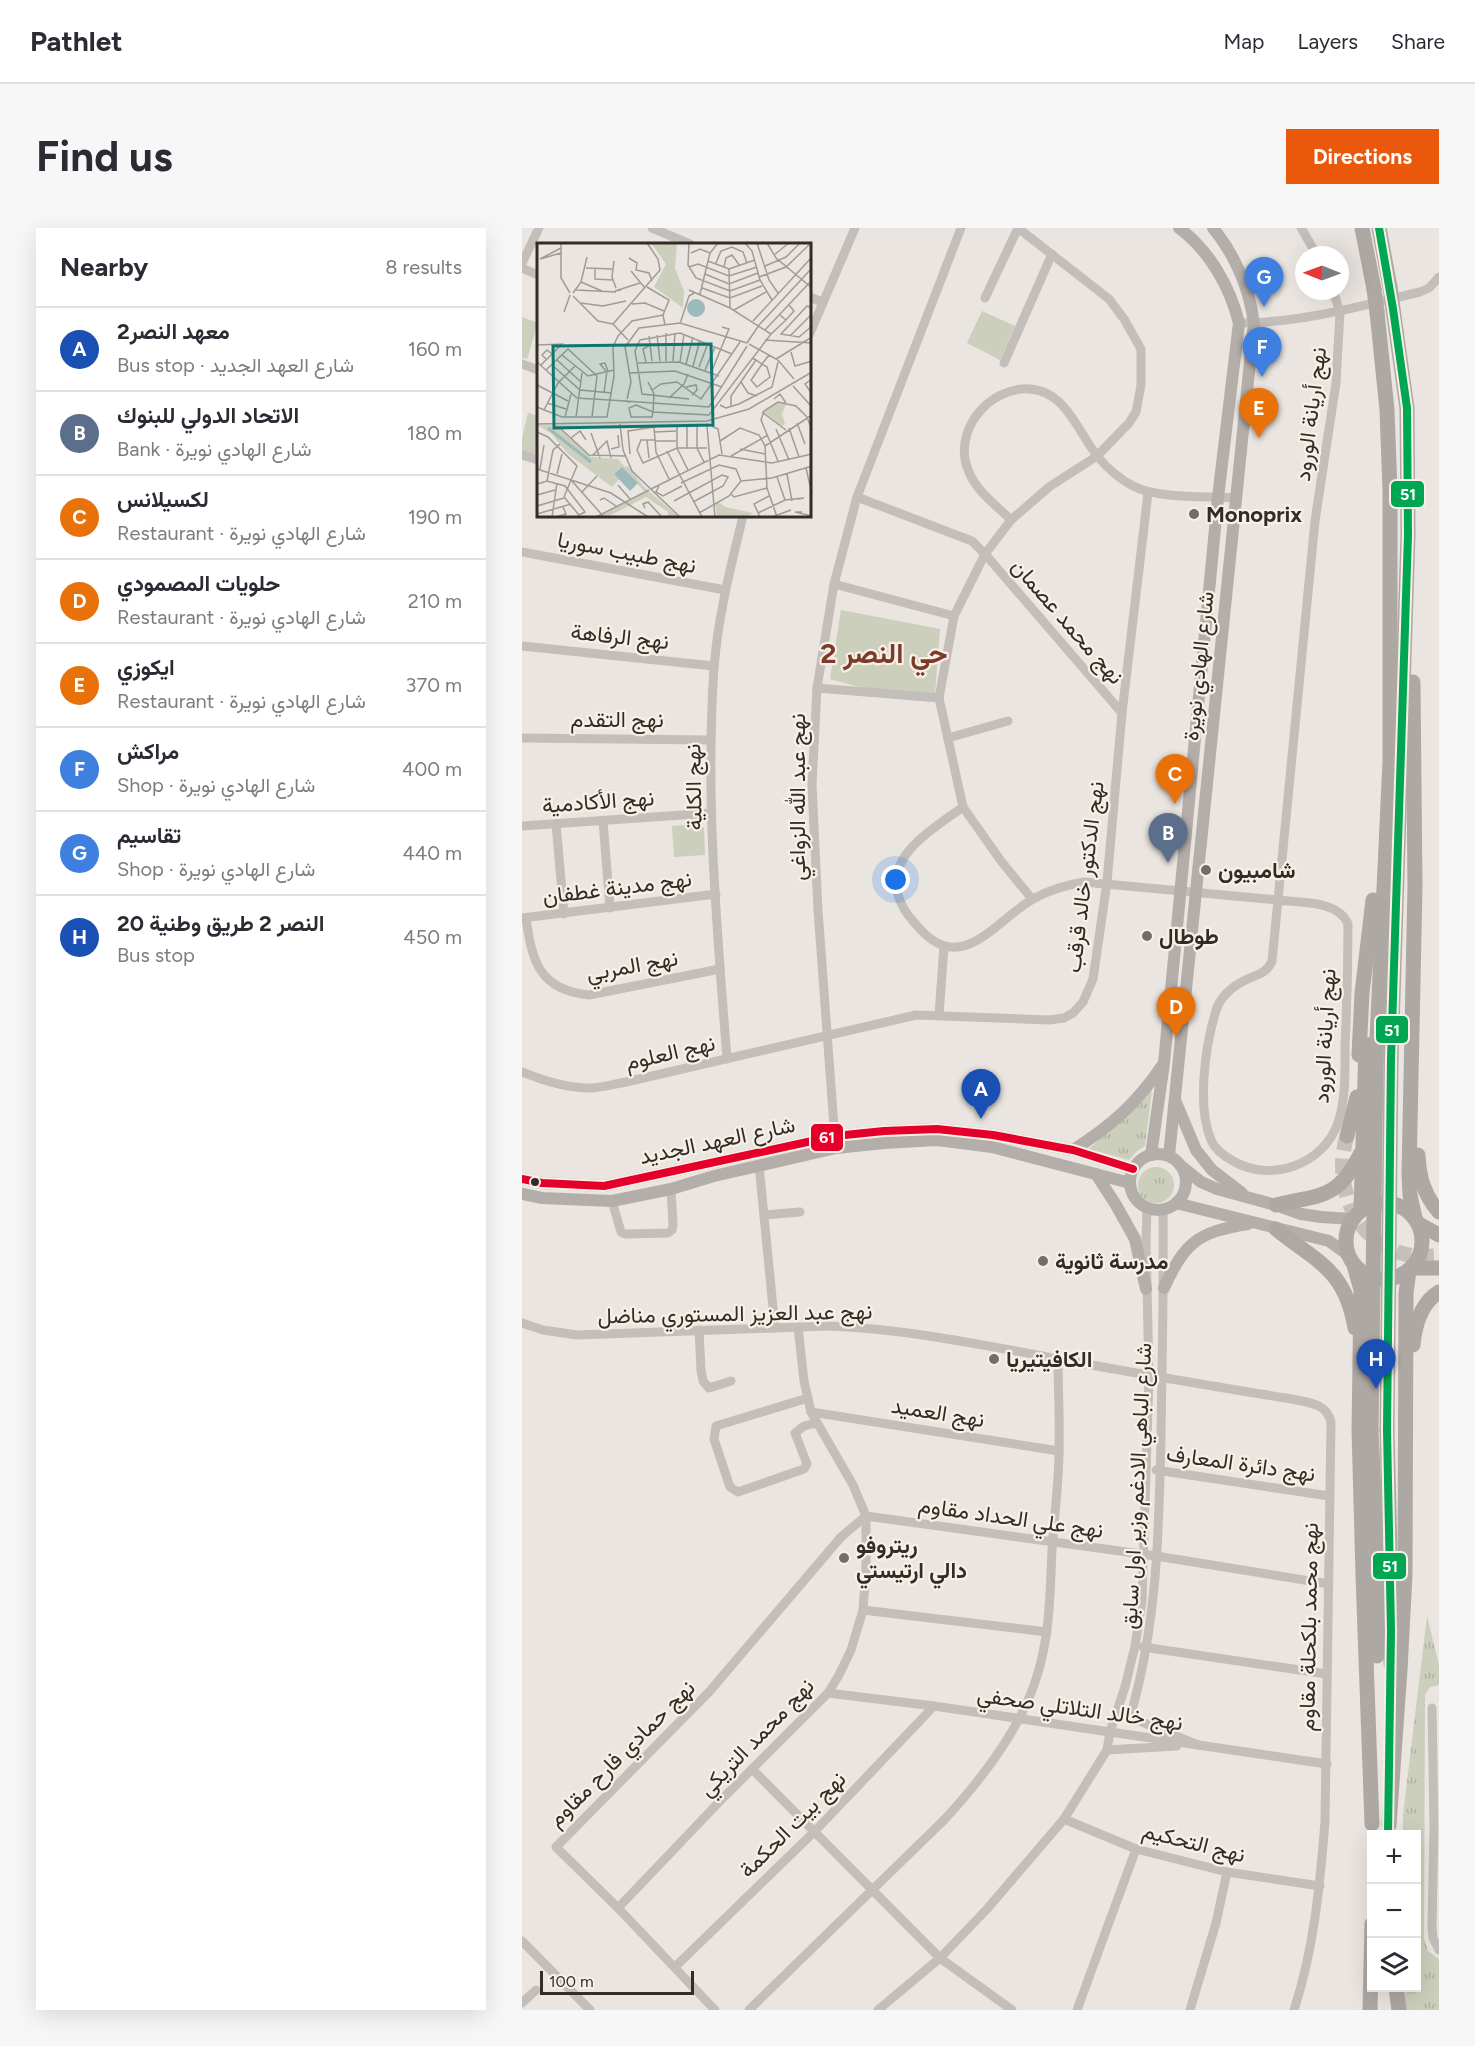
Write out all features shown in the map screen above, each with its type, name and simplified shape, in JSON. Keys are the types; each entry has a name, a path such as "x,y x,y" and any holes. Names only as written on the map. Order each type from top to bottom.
{"highway":[{"path":"1362,228 1377,312 1388,444 1390,761 1376,1060 1379,1431 1391,1631 1388,1830"},
{"path":"1351,1260 1363,1274 1374,1279 1392,1279 1410,1269 1419,1258 1422,1247 1422,1236 1410,1195 1409,1174 1415,863 1407,408 1390,287 1379,228"},
{"path":"1372,1829 1377,1672 1379,1431 1408,535"},
{"path":"1356,1215 1363,1151 1381,761 1390,637"},
{"path":"1347,1136 1356,1106 1362,993 1374,900"},
{"path":"1412,1035 1419,1167 1425,1194 1439,1212"},
{"path":"1276,1205 1327,1193 1342,1183 1353,1170 1363,1151"},
{"path":"1372,1829 1363,1575 1359,1356 1361,1290 1345,1242 1347,1230 1356,1215 1371,1204 1383,1202 1396,1204 1407,1210 1417,1221 1439,1234"},
{"path":"1276,1228 1325,1266 1341,1284 1352,1313 1359,1356"},
{"path":"1410,1269 1439,1268"},
{"path":"1388,1830 1404,1587 1407,1425 1406,1293 1410,1269"},
{"path":"1407,1425 1414,1335 1424,1306 1432,1296 1439,1292"},
{"path":"1371,1938 1373,2010"},
{"path":"1373,2010 1374,1992"},
{"path":"1389,1992 1389,2010"},
{"path":"1397,1992 1399,2010"}],"main road":[{"name":"شارع الهادي نويرة","path":"1151,1155 1164,1063 1218,497 1239,323 1235,306 1220,275 1191,237 1179,228"},
{"name":"شارع الهادي نويرة","path":"1169,1156 1254,323 1252,306 1238,268 1213,228"},
{"path":"1073,1150 1119,1118 1146,1089 1164,1063"},
{"path":"1175,1099 1196,1150 1212,1170 1250,1199"},
{"name":"شارع العهد الجديد","path":"522,1179 542,1183 604,1186 884,1131 937,1129 993,1135 1073,1150 1133,1169"},
{"name":"شارع العهد الجديد","path":"522,1194 542,1198 612,1201 671,1189 759,1166 836,1142 884,1143 937,1140 992,1147 1130,1183"},
{"path":"1181,1166 1185,1176 1185,1185 1176,1203 1163,1210 1147,1208 1135,1198 1130,1183 1133,1169 1140,1160 1160,1154 1169,1156 1209,1185 1250,1199 1321,1218 1356,1215"},
{"path":"1096,1174 1135,1239 1146,1289"},
{"path":"1176,1203 1329,1241 1351,1260"},
{"path":"1164,1288 1182,1253 1196,1240 1210,1232 1254,1223"}],"street":[{"path":"522,263 539,228"},
{"path":"652,228 688,243"},
{"name":"نهج عبد الله الزواغي","path":"836,1142 827,1035 812,785 817,688 834,584 856,497 960,228"},
{"path":"985,298 1018,228 1109,299 1124,319 1141,349 1141,385 1136,411 1129,423 1097,456 1049,487 1011,520 985,554 954,616 939,698 963,807 1001,861 1032,899"},
{"path":"1301,228 1312,246"},
{"path":"812,328 851,229"},
{"path":"1004,363 1052,254"},
{"path":"522,268 537,275"},
{"path":"1239,323 1340,312 1420,292 1429,288 1439,277"},
{"path":"812,298 822,302"},
{"name":"نهج أريانة الورود","path":"944,946 958,948 973,943 1032,899 1061,886 1084,882 1107,882 1195,891 1278,900 1316,904 1337,909 1345,916 1348,924 1344,1093 1338,1123 1329,1141 1306,1162 1286,1169 1267,1171 1251,1169 1236,1163 1223,1155 1210,1139 1205,1116 1203,1085 1210,1031 1215,1011 1221,1000 1240,983 1269,969 1272,961 1278,900 1315,521 1335,383 1340,312 1336,300"},
{"path":"522,364 537,370"},
{"path":"1011,520 976,486 968,470 964,453 965,435 973,419 998,396 1015,390 1031,388 1048,394 1063,406 1097,456 1111,471 1132,485 1148,492 1236,498"},
{"path":"522,455 537,460"},
{"name":"نهج الدكتور خالد قرقب","path":"827,1035 916,1015 1049,1020 1064,1018 1073,1013 1083,1002 1093,979 1107,882 1122,713 1148,492"},
{"name":"نهج محمد عصمان","path":"856,497 972,541 1122,713"},
{"name":"نهج الكلية","path":"727,1059 711,813 711,740 714,666 725,590 743,518"},
{"name":"نهج طبيب سوريا","path":"522,552 725,590"},
{"path":"834,584 954,616"},
{"name":"نهج الرفاهة","path":"522,646 714,666"},
{"path":"817,688 939,698"},
{"path":"948,738 1008,721"},
{"name":"نهج التقدم","path":"522,738 711,740"},
{"path":"939,1015 944,946 928,938 901,906 896,887 897,872 915,844 963,807"},
{"name":"نهج الأكادمية","path":"522,826 711,813"},
{"path":"603,820 610,908"},
{"path":"556,824 564,914"},
{"name":"نهج مدينة غطفان","path":"524,918 716,894"},
{"name":"نهج المربي","path":"524,918 530,948 537,965 548,979 562,990 574,994 589,995 720,969"},
{"name":"نهج العلوم","path":"522,1072 546,1081 574,1087 593,1088 827,1035"},
{"path":"759,1166 775,1328"},
{"path":"612,1201 621,1232 625,1234 668,1233 672,1230 673,1225 671,1189"},
{"name":"شارع الباهي الادغم وزير اول سابق","path":"1107,1750 1135,1646 1142,1601 1149,1376 1146,1289 1147,1208"},
{"name":"شارع الباهي الادغم وزير اول سابق","path":"1163,1210 1164,1288 1156,1556 1147,1647 1130,1717 1198,1745"},
{"path":"764,1215 800,1212"},
{"name":"نهج عبد العزيز المستوري مناضل","path":"522,1323 543,1330 577,1335 798,1327 878,1329 939,1336 1162,1378"},
{"name":"نهج محمد التريكي","path":"618,1908 828,1693 851,1650 863,1610 866,1516 853,1485 811,1412 798,1327"},
{"path":"699,1330 703,1381 709,1388 731,1381"},
{"path":"749,2010 944,1820 966,1796 996,1755 1018,1719 1037,1677 1047,1632 1059,1451 1058,1359"},
{"name":"نهج محمد بلكحلة مقاوم","path":"1162,1378 1314,1404 1329,1414 1331,1422 1325,1821 1320,1886 1306,1966 1294,2010"},
{"path":"808,1398 716,1426 714,1438 730,1488 738,1492 804,1468 807,1464 795,1433 804,1426 816,1423"},
{"name":"نهج العميد","path":"811,1412 1059,1451"},
{"name":"نهج دائرة المعارف","path":"1147,1469 1329,1496"},
{"name":"نهج علي الحداد مقاوم","path":"866,1516 1156,1556 1329,1584"},
{"name":"نهج حمادي فارح مقاوم","path":"715,2010 556,1847 709,1692 841,1537 866,1516"},
{"path":"863,1610 1047,1632"},
{"path":"1135,1646 1327,1674"},
{"name":"نهج خالد التلاتلي صحفي","path":"828,1693 934,1706 1327,1764"},
{"name":"نهج بيت الحكمة","path":"675,1967 814,1831 934,1706"},
{"path":"1432,1708 1434,1838 1432,1927 1433,1938 1439,1950"},
{"path":"878,2010 940,1958 987,1910 1064,1819 1107,1750 1198,1745"},
{"path":"752,1769 940,1958 998,2006 1012,2010"},
{"name":"نهج التحكيم","path":"1064,1819 1136,1849 1227,1872 1320,1886"},
{"path":"1077,2010 1136,1849"},
{"path":"1190,2010 1216,1923 1227,1872"},
{"path":"522,1941 590,2010"},
{"path":"522,2003 536,1990"}],"green space":[{"path":"982,311 1015,326 1000,360 967,343"},
{"path":"522,317 537,323 537,326 527,359 522,358"},
{"path":"528,413 537,416 537,456 522,452 522,438"},
{"path":"841,610 940,629 935,694 863,688 830,679"},
{"path":"696,824 704,828 705,855 674,857 672,826"},
{"path":"1152,1090 1145,1146 1129,1160 1089,1149"},
{"path":"1156,1167 1169,1172 1174,1185 1169,1198 1156,1203 1143,1198 1138,1185 1143,1172"},
{"path":"1427,1616 1439,1665 1439,1685 1430,1687 1425,1695 1424,1938 1428,1951 1439,1959 1439,2010 1401,2010 1401,1992 1421,1992 1421,1830 1403,1830"}],"tunnel":[{"path":"1347,1136 1343,1156 1343,1175 1347,1195 1364,1229 1378,1242 1396,1251 1416,1256 1439,1256"}],"transit line":[{"name":"51","path":"1379,228 1407,408 1408,535 1391,1059 1387,1430 1391,1631 1388,1830"},
{"name":"61","path":"522,1179 542,1183 604,1186 835,1136 937,1129 993,1135 1073,1150 1133,1169"}],"place":[{"name":"تقاسيم","path":"1264,307"},
{"name":"مراكش","path":"1262,377"},
{"name":"ايكوزي","path":"1259,438"},
{"name":"Monoprix","path":"1194,514"},
{"name":"لكسيلانس","path":"1175,804"},
{"name":"الاتحاد الدولي للبنوك","path":"1168,863"},
{"name":"شامبيون","path":"1206,870"},
{"name":"طوطال","path":"1147,936"},
{"name":"حلويات المصمودي","path":"1176,1037"},
{"name":"معهد النصر2","path":"981,1119"},
{"name":"مدرسة ثانوية","path":"1043,1261"},
{"name":"الكافيتيريا","path":"994,1359"},
{"name":"النصر 2 طريق وطنية 20","path":"1376,1389"},
{"name":"ريتروفو دالي ارتيستي","path":"844,1558"}],"district":[{"name":"حي النصر 2","path":"884,653"}]}
